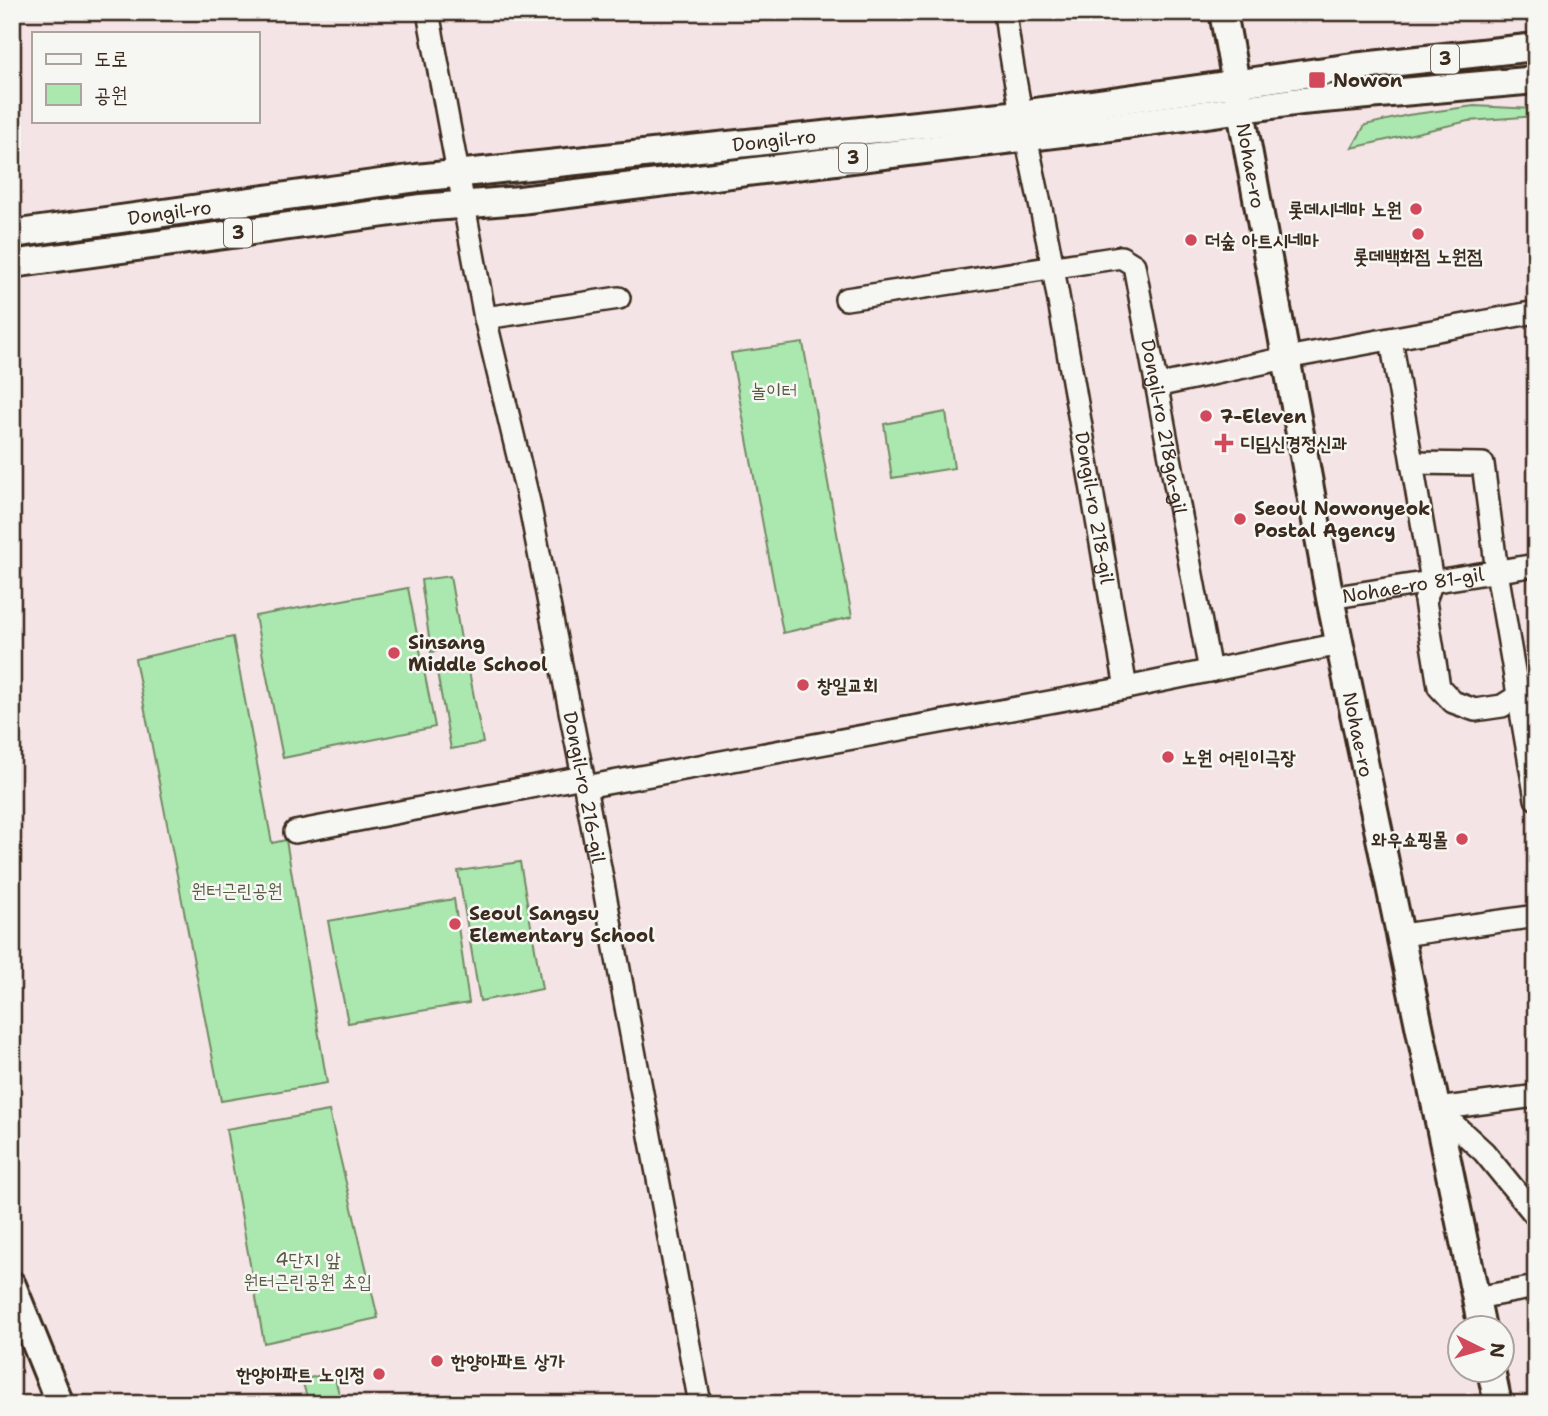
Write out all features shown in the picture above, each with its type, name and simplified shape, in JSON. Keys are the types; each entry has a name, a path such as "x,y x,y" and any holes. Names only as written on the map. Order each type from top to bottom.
{"main road":[{"name":"Nohae-ro","path":"1223,12 1330,598 1479,1314"},
{"name":"Dongil-ro","path":"12,264 464,204 1023,125 1237,84 1536,47"},
{"name":"Dongil-ro","path":"12,234 458,174 1023,125 1242,110 1301,101 1536,80"},
{"path":"12,1285 60,1404"},
{"path":"1494,1384 1499,1404"}],"street":[{"name":"Dongil-ro 216-gil","path":"428,12 485,318 529,502 584,782 700,1404"},
{"name":"Dongil-ro 218-gil","path":"1005,12 1012,78 1053,267 1126,688"},
{"name":"Dongil-ro 218ga-gil","path":"846,299 1121,257 1133,265 1210,671"},
{"path":"485,318 619,298"},
{"path":"1156,386 1286,358 1536,312"},
{"path":"1391,339 1432,581 1426,601 1440,687 1453,702 1475,710 1502,706 1527,694"},
{"path":"1413,463 1483,464 1497,572"},
{"name":"Nohae-ro 81-gil","path":"1330,598 1536,565"},
{"name":"Nohae-ro 81-gil","path":"1497,572 1527,694 1536,799"},
{"path":"295,832 1126,688 1340,644"},
{"path":"1402,934 1536,916"},
{"path":"1437,1109 1536,1096"},
{"path":"1437,1109 1484,1152 1536,1216"},
{"path":"1476,1298 1536,1287"}],"green space":[{"path":"1474,106 1536,109 1536,116 1468,121 1352,148 1365,125 1408,115"},
{"name":"놀이터","path":"803,343 852,617 783,633 731,353"},
{"path":"946,412 954,468 892,478 884,424"},
{"path":"450,576 462,645 431,652 421,580"},
{"path":"408,588 435,727 283,758 255,616"},
{"name":"원터근린공원","path":"233,637 272,843 286,840 327,1083 221,1101 135,659"},
{"path":"468,666 483,743 451,749 437,672"},
{"path":"520,862 542,989 480,1001 458,871"},
{"path":"454,899 469,1003 348,1023 328,921"},
{"name":"4단지 앞 원터근린공원 초입","path":"329,1111 378,1318 264,1343 226,1129"},
{"path":"333,1372 342,1404 309,1404 302,1380"}],"place":[{"name":"Nowon","path":"1317,80"},
{"name":"롯데시네마 노원","path":"1416,209"},
{"name":"롯데백화점 노원점","path":"1418,234"},
{"name":"더숲 아트시네마","path":"1191,240"},
{"name":"7-Eleven","path":"1206,416"},
{"name":"디딤신경정신과","path":"1224,443"},
{"name":"Seoul Nowonyeok Postal Agency","path":"1240,519"},
{"name":"Sinsang Middle School","path":"394,653"},
{"name":"창일교회","path":"803,685"},
{"name":"노원 어린이극장","path":"1168,757"},
{"name":"와우쇼핑몰","path":"1462,839"},
{"name":"Seoul Sangsu Elementary School","path":"455,924"},
{"name":"한양아파트 상가","path":"437,1361"},
{"name":"한양아파트 노인정","path":"379,1374"}]}
